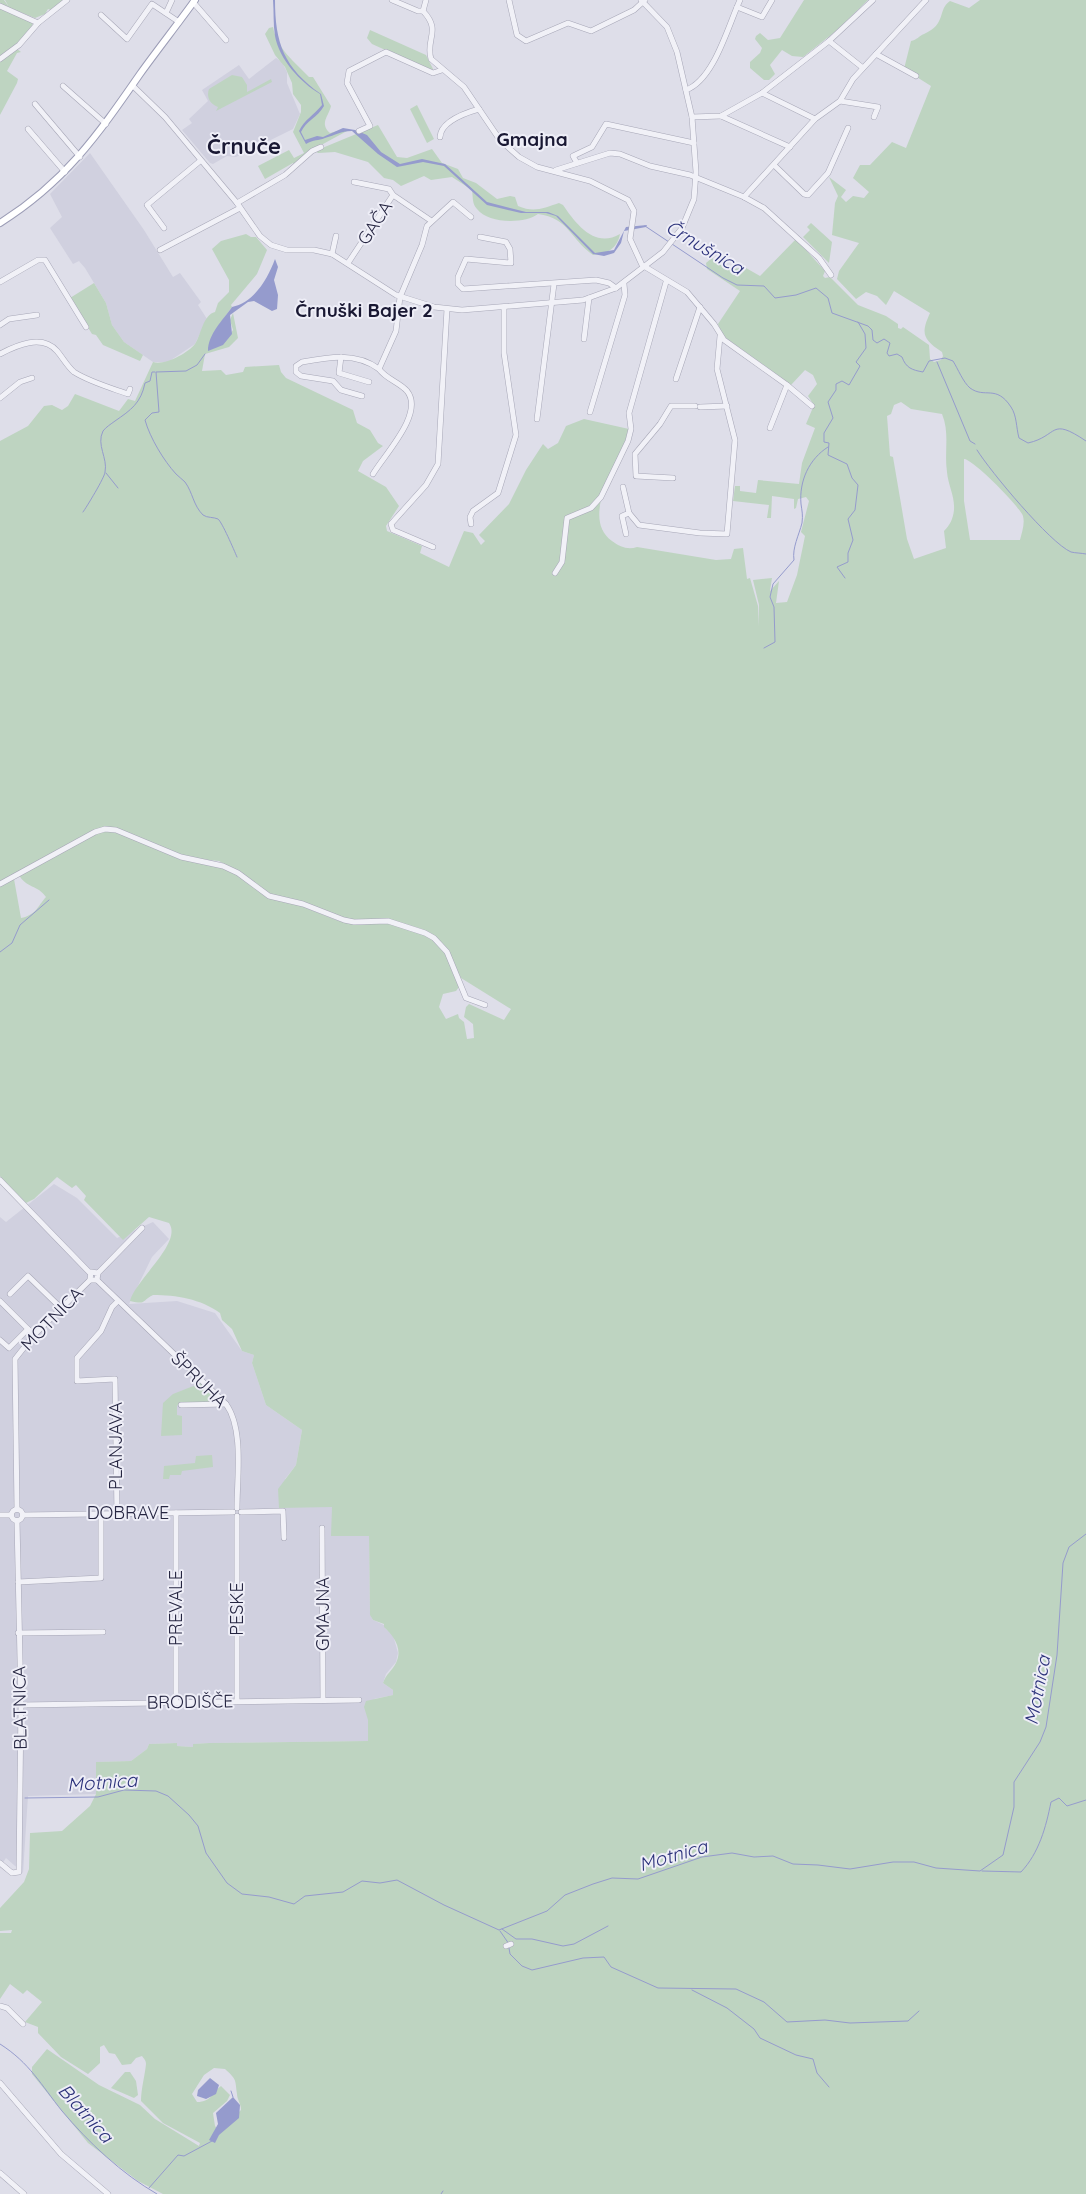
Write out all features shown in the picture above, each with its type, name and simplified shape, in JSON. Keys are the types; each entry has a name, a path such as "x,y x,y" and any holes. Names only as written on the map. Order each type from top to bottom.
{"main road":[{"path":"0,223 40,196 80,157 106,124 194,1"}],"street":[{"path":"0,59 19,45 38,23 68,0"},
{"path":"166,13 172,0"},
{"path":"392,0 418,11 423,11"},
{"path":"426,0 423,11 434,27 430,54 434,63 464,87 506,148 537,167 556,170 590,181 628,200 634,211 631,243 637,258 645,267 666,282 687,292 714,324 720,336 787,385 812,406"},
{"path":"133,86 160,113 239,206 260,236 271,245 288,250 314,250 332,254 400,297 420,304 447,309 589,298 624,284 645,267 671,243 690,212 696,179 692,117 686,90 672,38 658,16 643,0 634,10 591,31 568,23 526,42 517,35 509,0"},
{"path":"686,90 697,85 708,68 740,0"},
{"path":"737,7 762,17 772,0"},
{"path":"721,116 762,93 829,41 872,0"},
{"path":"744,197 815,119 840,101 853,79 926,0"},
{"path":"194,1 226,40"},
{"path":"102,15 127,39 152,4 179,22"},
{"path":"0,6 38,23"},
{"path":"829,41 863,68"},
{"path":"359,131 370,126 347,83 349,70 386,52 433,73 442,70"},
{"path":"876,54 916,76"},
{"path":"62,86 106,124"},
{"path":"762,93 815,119"},
{"path":"840,101 878,107 874,117"},
{"path":"35,104 80,157"},
{"path":"440,137 440,130 445,125 478,109"},
{"path":"692,117 721,116 790,147"},
{"path":"577,163 573,156 592,147 606,124 694,143"},
{"path":"774,165 791,184 808,195 828,172 848,128"},
{"path":"28,129 65,172"},
{"path":"160,250 239,206 285,175 309,156 312,151 321,147"},
{"path":"556,170 603,154 620,154 650,166 690,175 744,197 764,208 819,258 831,275"},
{"path":"164,228 148,204 200,161"},
{"name":"GAČA","path":"348,263 393,195 389,189 354,182"},
{"path":"393,195 430,220"},
{"path":"378,369 396,332 400,297 430,220 453,202 471,217"},
{"path":"332,254 336,236"},
{"path":"480,237 506,242 510,249 511,263 466,259 458,278 460,287 470,289 596,280 609,283 616,288"},
{"path":"0,282 38,260 45,260 86,327"},
{"path":"555,573 562,562 567,518 586,510 599,501 627,445 630,425 629,413 666,282"},
{"path":"537,419 554,284"},
{"path":"590,412 625,295 624,284"},
{"path":"584,339 589,298"},
{"path":"471,524 470,517 473,511 498,493 516,435 504,353 504,306"},
{"path":"676,379 700,307"},
{"path":"433,547 393,530 392,524 426,485 438,464 447,309"},
{"path":"0,324 9,319 37,315"},
{"path":"623,487 629,513 642,526 700,533 727,534 735,440 717,368 720,336"},
{"path":"0,354 19,345 46,343 55,349 75,372 128,394 130,389"},
{"path":"341,357 339,373 369,382"},
{"path":"362,396 341,390 333,381 301,376 296,372 296,366 302,362 341,357 363,359 406,390 411,405 406,427 374,474"},
{"path":"0,398 20,382 32,378"},
{"path":"770,428 787,385"},
{"path":"673,478 636,476 635,454 660,424 671,406 727,406"},
{"path":"626,534 622,516 629,513"},
{"path":"0,884 95,832 105,829 116,830 181,857 223,866 238,873 269,896 303,904 344,920 354,922 388,921 425,933 434,938 447,952 466,998 485,1005"},
{"path":"0,1180 90,1273 90,1280 98,1280 98,1273 142,1228"},
{"path":"90,1273 98,1273"},
{"path":"10,1294 28,1276 61,1308"},
{"name":"MOTNICA","path":"17,1510 15,1359 34,1335 90,1280"},
{"name":"ŠPRUHA","path":"98,1280 226,1404 236,1422 237,1512"},
{"path":"0,1301 34,1335"},
{"name":"PLANJAVA","path":"117,1514 115,1379 77,1381 77,1358 101,1331 112,1308 118,1301"},
{"path":"0,1340 9,1348 28,1329"},
{"path":"181,1404 226,1404"},
{"path":"0,1514 11,1515 17,1510 22,1515 17,1521 12,1519 11,1515"},
{"name":"DOBRAVE","path":"22,1515 283,1511 284,1538"},
{"name":"PESKE","path":"237,1512 237,1702"},
{"name":"PREVALE","path":"176,1513 176,1702"},
{"path":"18,1582 101,1578 101,1514"},
{"name":"BLATNICA","path":"0,1863 12,1873 19,1872 21,1705 17,1521"},
{"name":"GMAJNA","path":"322,1528 323,1700"},
{"path":"18,1633 103,1632"},
{"name":"BRODIŠČE","path":"21,1705 359,1700"},
{"path":"0,2006 7,2008 23,2024"},
{"path":"0,2083 61,2154 108,2194"},
{"path":"0,2173 24,2194"}],"shaded area":[{"path":"276,58 282,62 287,72 287,83 300,114 293,129 236,157 227,156 213,164 210,163 182,130 192,123 189,119 208,101 202,90 239,65 249,79"},
{"path":"90,153 144,230 173,277 180,273 201,302 198,305 207,319 195,344 168,362 153,362 124,342 112,325 106,303 85,268 79,261 73,264 50,228 62,217 50,194"},
{"path":"54,1184 77,1198 117,1238 153,1222 169,1239 152,1257 129,1304 177,1301 215,1313 242,1351 254,1355 252,1363 266,1405 302,1430 296,1465 285,1479 333,1507 333,1517 369,1536 370,1614 373,1620 384,1625 393,1635 398,1653 396,1662 386,1674 383,1683 393,1690 393,1695 374,1699 368,1720 368,1741 210,1743 194,1744 193,1747 177,1746 177,1743 149,1744 147,1749 131,1761 97,1762 96,1794 28,1796 23,1873 6,1858 0,1867 0,1217 6,1222"}],"green space":[{"path":"0,0 4,0 9,7 5,0 65,0 53,11 48,9 45,14 35,18 0,4"},
{"path":"804,0 868,0 836,31 803,57 792,56 782,50 770,65 775,74 769,80 764,80 750,68 750,62 760,53 762,48 755,39 756,36 760,33 768,40 780,38"},
{"path":"980,0 1086,0 1086,2194 163,2194 138,2181 88,2143 32,2074 32,2067 47,2049 99,2085 140,2105 155,2119 199,2146 200,2143 163,2123 141,2101 146,2064 142,2056 136,2058 131,2064 122,2065 115,2054 109,2053 104,2045 100,2047 100,2063 88,2074 61,2057 38,2033 38,2027 25,2022 42,2002 27,1990 23,1994 10,1984 0,1999 0,1933 11,1933 12,1930 0,1931 0,1908 24,1882 29,1869 30,1833 62,1831 90,1806 96,1794 96,1762 131,1761 147,1749 149,1744 177,1743 177,1746 193,1747 193,1744 209,1743 368,1741 368,1720 364,1707 366,1701 393,1695 393,1690 383,1683 396,1663 398,1648 391,1634 384,1627 384,1624 373,1620 370,1615 369,1536 331,1536 332,1507 279,1508 278,1489 296,1465 302,1430 266,1405 252,1363 254,1355 242,1351 232,1329 222,1320 220,1313 205,1304 179,1297 162,1295 153,1295 143,1302 130,1301 140,1283 157,1262 170,1241 172,1231 169,1223 149,1217 123,1240 84,1200 86,1196 76,1185 72,1188 57,1177 34,1199 26,1203 9,1189 0,1176 0,886 14,879 21,918 26,917 36,910 46,897 39,890 25,882 19,875 104,830 116,832 191,862 213,863 238,875 266,897 294,903 336,920 361,925 382,922 411,929 432,939 446,955 459,987 456,991 443,994 439,1007 446,1019 458,1014 459,1018 464,1022 467,1039 474,1038 473,1024 464,1017 466,1007 469,1004 504,1020 511,1009 461,978 447,951 433,936 422,929 387,919 351,920 266,894 240,873 219,861 188,858 105,827 0,883 0,441 28,426 44,406 52,405 62,410 68,406 75,394 119,411 128,399 135,401 153,362 158,363 169,360 182,355 192,348 208,317 215,312 218,303 229,292 229,280 212,249 221,241 246,234 256,237 267,250 257,274 231,305 232,307 214,332 215,346 223,344 233,330 230,320 233,313 238,338 229,347 205,354 202,371 221,370 226,375 243,372 245,367 279,365 281,372 286,378 353,410 357,423 370,430 378,443 383,446 363,461 358,471 386,487 399,506 386,526 387,531 422,546 420,553 449,567 464,531 473,533 481,545 485,541 479,535 509,504 526,470 543,444 548,449 558,443 566,426 584,419 629,429 629,435 610,474 600,505 599,519 603,531 612,541 624,547 637,547 716,560 731,559 734,549 743,548 747,579 750,578 758,606 758,626 759,605 753,580 772,578 770,591 779,581 776,603 787,602 797,575 805,536 801,532 809,501 806,497 798,499 794,509 794,499 772,496 771,518 767,518 769,505 733,501 735,486 740,486 740,491 756,493 758,480 799,484 802,463 815,428 806,424 814,405 808,396 817,384 813,375 805,370 791,385 723,336 718,324 740,291 707,269 706,263 712,258 727,269 746,268 760,276 796,239 825,271 823,276 825,278 830,277 858,305 886,316 898,324 898,328 901,329 903,327 929,345 930,359 934,362 941,360 942,352 930,343 925,335 925,326 930,313 894,291 886,305 877,296 866,292 856,299 837,279 839,271 859,243 832,235 835,203 838,196 829,177 846,190 841,197 846,202 853,196 864,198 869,192 853,178 860,165 870,165 892,142 906,148 931,86 904,69 911,41 936,26 946,5 950,1 969,8","holes":["901,402 911,409 942,414 946,428 946,465 954,505 952,519 944,531 946,548 914,559 907,539 893,457 890,456 887,416 891,414 894,405","964,459 986,475 1020,511 1024,522 1020,540 970,540 964,501","214,2068 225,2069 234,2078 241,2110 219,2131 215,2126 213,2113 227,2101 230,2095 221,2086 209,2099 197,2102 192,2094 204,2075"]},
{"path":"0,8 32,23 33,26 20,42 0,57"},
{"path":"273,27 282,49 309,77 313,77 331,106 325,123 327,129 330,133 345,129 347,131 312,150 295,165 293,163 265,179 258,166 289,150 294,158 304,153 293,132 301,112 301,105 293,94 292,83 285,67 275,55 265,34 269,28"},
{"path":"370,30 426,55 433,69 432,71 372,44 367,38"},
{"path":"17,49 21,52 17,53 7,71 18,79 17,83 0,115 0,60"},
{"path":"232,75 242,77 247,85 247,92 271,79 272,82 216,111 218,107 209,100 209,89"},
{"path":"417,105 434,139 427,143 410,109"},
{"path":"378,125 397,157 407,158 432,149 442,163 458,169 463,178 476,183 497,199 510,196 515,197 518,206 529,209 549,207 559,203 587,232 602,238 611,238 620,234 619,239 611,249 593,255 563,225 548,216 538,214 525,220 516,221 489,218 482,214 474,205 472,190 452,177 431,180 424,176 401,186 393,180 384,178 368,162 335,152 318,153 315,151"},
{"path":"811,223 832,242 829,263 803,237 810,230 807,227"},
{"path":"94,283 106,303 112,325 124,342 143,355 140,361 103,345 96,335 92,334 70,298"},
{"path":"201,1383 221,1402 181,1402 177,1406 177,1415 182,1416 182,1435 161,1436 163,1403 173,1394"},
{"path":"212,1455 213,1467 182,1471 181,1475 170,1475 169,1479 163,1479 164,1466 195,1463 196,1456"},
{"path":"125,2072 130,2072 136,2081 138,2095 134,2098 111,2088"}],"water":[{"name":"Črnušnica","path":"273,0 275,0 277,29 284,53 298,74 321,94 324,106 301,132 305,140 317,136 323,137 343,128 355,130 367,135 381,152 400,164 422,159 445,164 487,202 526,212 548,212 558,216 595,253 614,250 626,227 647,225 646,227 624,231 621,243 614,253 604,256 593,254 556,216 546,213 521,213 487,205 444,166 423,162 397,167 378,154 352,131 341,132 306,144 299,131 322,105 320,94 298,76 286,61 277,45"},
{"path":"275,259 278,267 274,280 278,295 277,309 272,311 254,301 248,302 230,315 232,334 223,345 208,351 210,339 220,322 232,307 240,305 259,289"},
{"path":"210,2078 219,2085 216,2094 206,2099 197,2096 198,2090"},
{"path":"233,2097 240,2105 239,2118 219,2135 215,2143 209,2140 218,2124 216,2113"}],"waterway":[{"name":"Črnušnica","path":"645,226 669,242"},
{"name":"Črnušnica","path":"672,244 723,278 737,285 764,286 775,298 796,295 816,288 828,298 832,313 868,326 872,330 873,340 877,343 884,339 890,343 887,353 889,356 897,354 902,357 905,364 913,369 923,372 929,361 945,358 953,361 970,388 975,391 995,394 1006,400 1014,414 1019,438 1028,443 1060,429 1066,430 1086,441"},
{"path":"845,578 837,567 848,562 848,553 853,540 848,519 855,510 858,485 852,478 847,464 828,455 829,443 824,442 824,433 833,418 828,402 836,390 836,384 842,381 849,385 860,366 856,362 866,348 865,334 858,322"},
{"path":"205,354 197,365 186,371 156,372 159,412 152,413 145,420 162,456 171,469 185,482 203,515 220,521 237,557"},
{"path":"937,362 970,441 975,444"},
{"path":"83,512 105,472 105,462 101,446 103,431 138,401 145,383 150,381 152,372 155,372"},
{"path":"764,648 775,642 774,607 770,597 773,584 794,560 795,546 802,523 801,495 804,479 815,458 828,447"},
{"path":"977,450 994,474 1049,535 1071,552 1086,554"},
{"path":"106,473 118,488"},
{"path":"0,952 12,943 20,925 49,900"},
{"name":"Motnica","path":"25,1798 98,1797 124,1790 156,1791 168,1796 189,1815 198,1826 206,1853 227,1883 242,1894 269,1897 294,1904 305,1896 343,1892 362,1881 380,1883 397,1880 444,1905 499,1930 547,1911 565,1895 593,1884 612,1878 638,1879 702,1857 732,1853 754,1857 773,1856 793,1864 850,1869 893,1862 914,1862 936,1868 980,1871 1003,1855 1014,1807 1014,1782 1040,1742 1046,1727 1057,1655 1063,1563 1069,1547 1086,1534"},
{"path":"982,1871 1021,1872 1033,1857 1041,1839 1051,1802 1059,1798 1067,1806 1086,1800"},
{"path":"502,1929 516,1939 532,1939 563,1946 574,1944 608,1926"},
{"path":"500,1931 509,1944"},
{"path":"509,1948 510,1954 522,1966 532,1970 583,1958 604,1957 611,1967 658,1988 736,1989 764,2002 787,2022 825,2020 850,2023 908,2021 919,2011"},
{"path":"692,1990 727,2008 754,2029 760,2038 796,2055 813,2059 817,2073 829,2087"},
{"name":"Blatnica","path":"0,2044 27,2067 62,2111 94,2146 131,2177 157,2194"},
{"path":"231,2091 233,2097"},
{"path":"149,2188 178,2155 184,2156 212,2141"}],"district":[{"name":"Gmajna","path":"532,139"},
{"name":"Črnuče","path":"244,146"},
{"name":"Črnuški Bajer 2","path":"364,310"}]}
